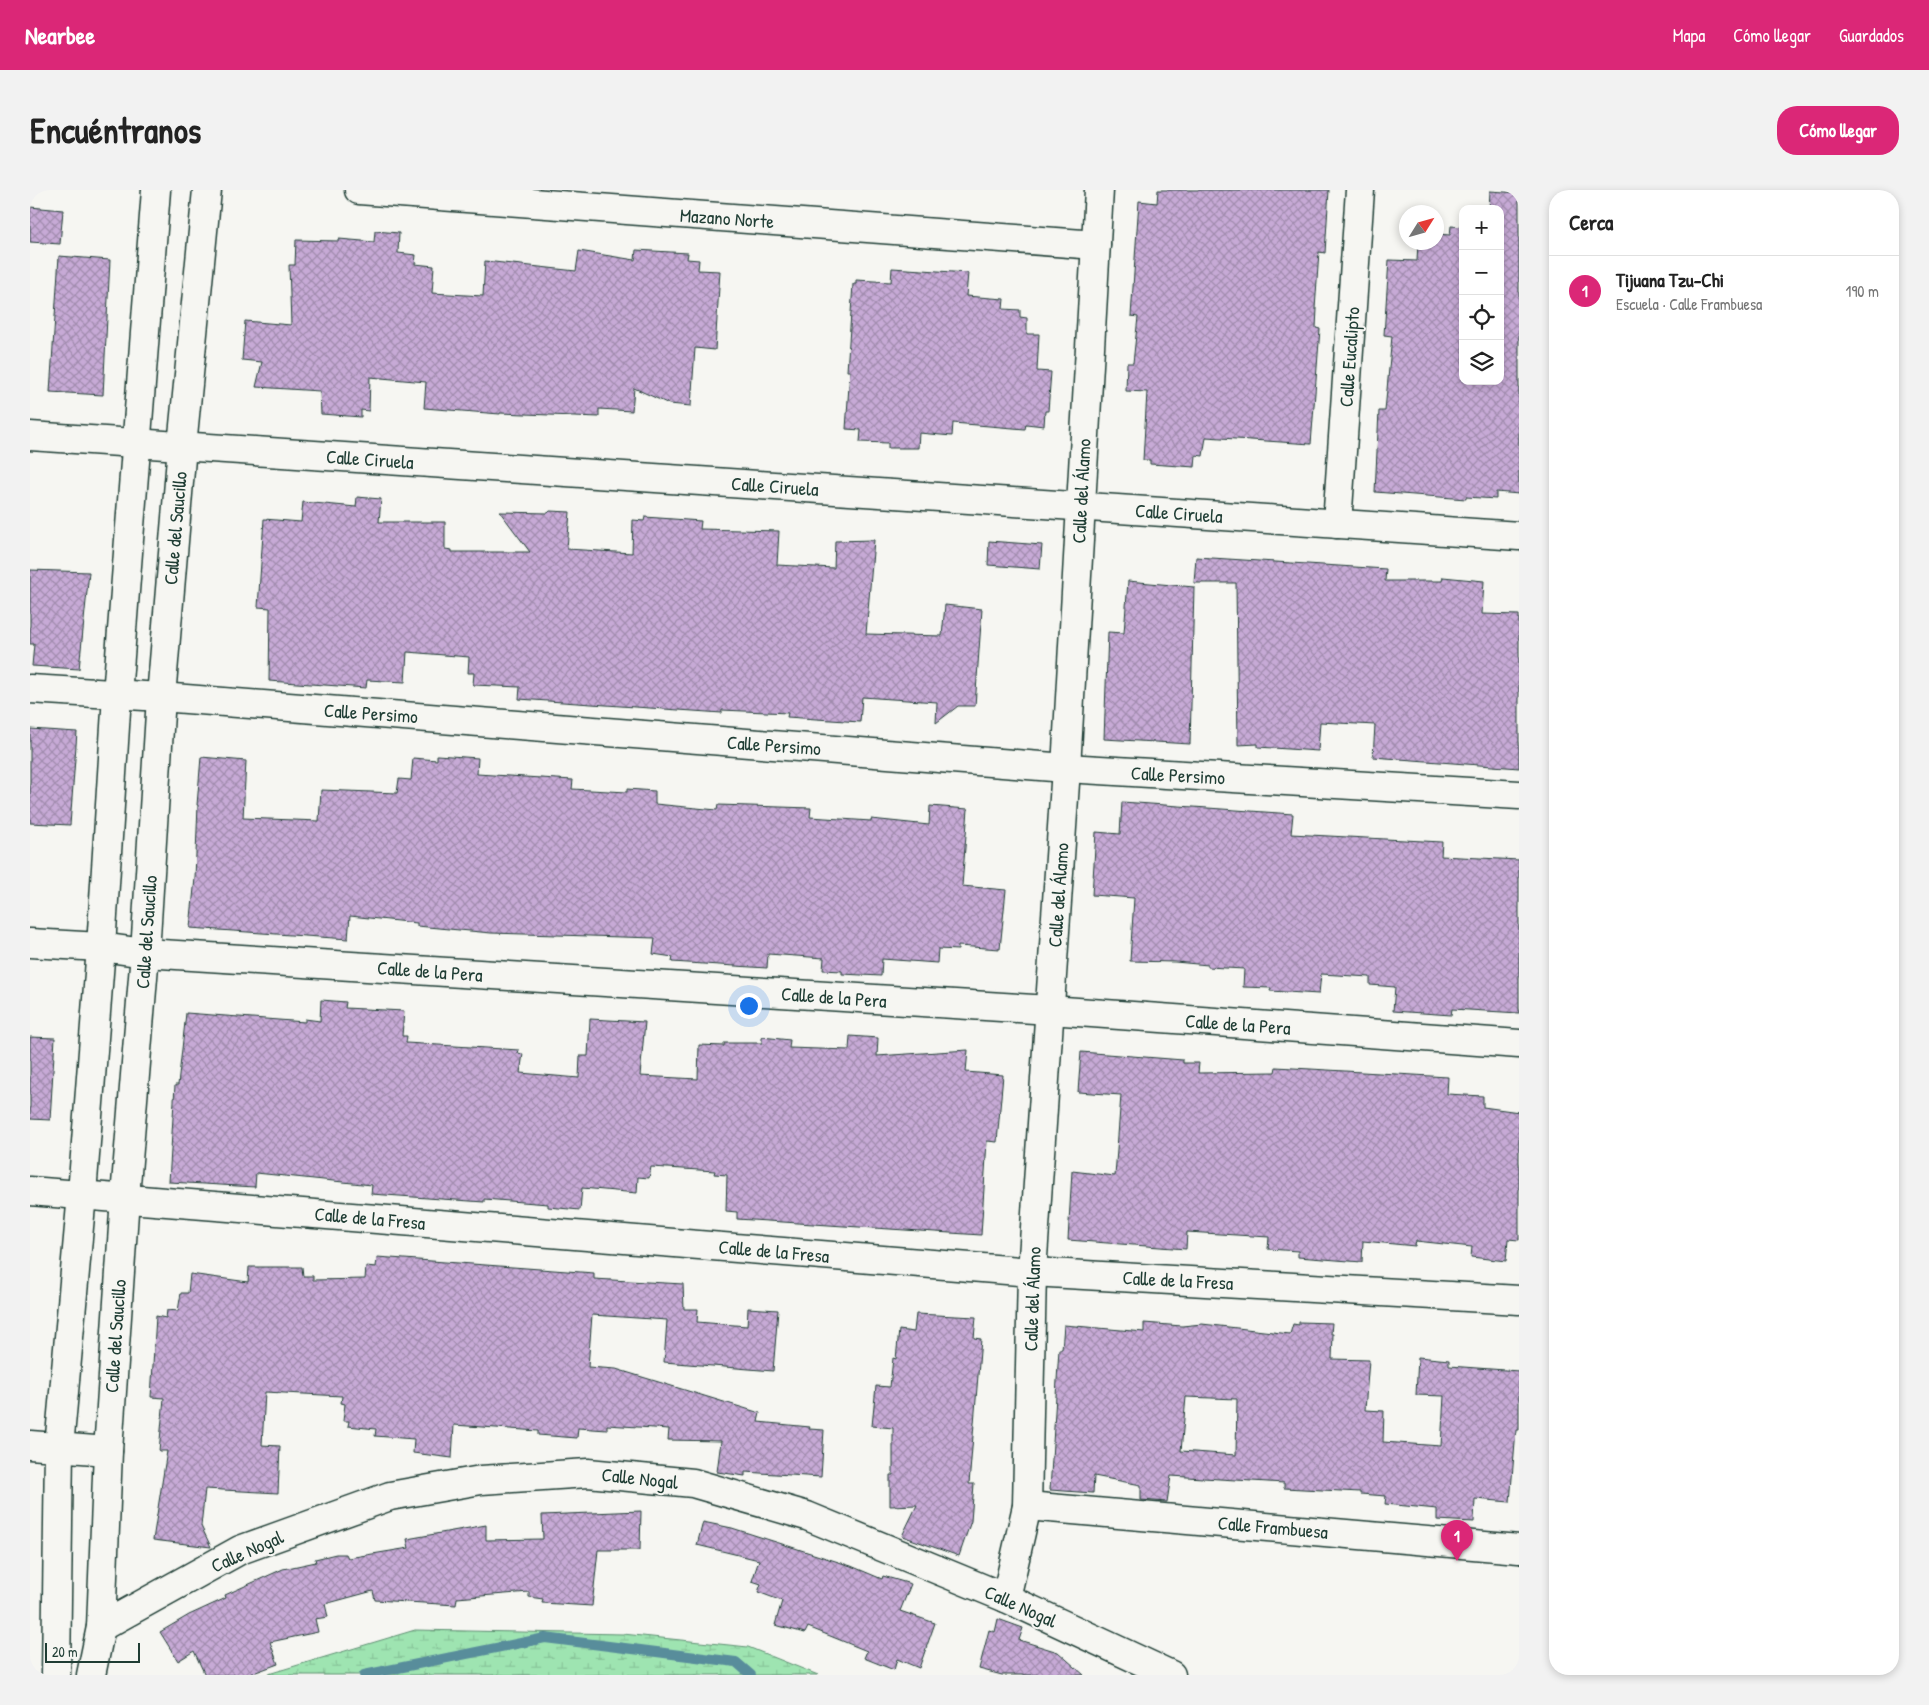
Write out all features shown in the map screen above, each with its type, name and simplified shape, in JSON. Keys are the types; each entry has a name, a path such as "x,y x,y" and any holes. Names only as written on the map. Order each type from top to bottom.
{"street":[{"path":"56,1675 59,1447 82,1194 101,947 135,443 156,190"},
{"name":"Calle del Saucillo","path":"91,1675 100,1627 108,1451 125,1197 146,953 161,697 182,446 207,190"},
{"name":"Mazano Norte","path":"359,190 1096,245"},
{"name":"Calle del Álamo","path":"1006,1598 1027,1506 1032,1272 1066,768 1098,190"},
{"name":"Calle Eucalipto","path":"1337,524 1360,190"},
{"name":"Calle Ciruela","path":"30,436 1519,536"},
{"name":"Calle Persimo","path":"30,689 161,697 1066,768 1519,795"},
{"name":"Calle de la Pera","path":"30,943 101,947 146,953 1050,1010 1519,1044"},
{"name":"Calle de la Fresa","path":"30,1191 125,1197 1032,1272 1519,1300"},
{"path":"30,1445 108,1451"},
{"name":"Calle Nogal","path":"100,1627 240,1550 390,1496 481,1480 588,1473 693,1483 798,1514 1006,1598 1171,1675"},
{"name":"Calle Frambuesa","path":"1027,1506 1519,1549"}],"green space":[{"path":"415,1630 623,1634 748,1647 818,1675 265,1675"}],"building":[{"path":"1158,190 1329,190 1325,253 1319,252 1315,309 1317,309 1316,328 1320,329 1311,444 1206,437 1203,456 1196,455 1195,467 1150,464 1150,460 1143,460 1147,392 1126,391 1127,363 1133,363 1138,317 1131,316 1139,201 1157,203"},
{"path":"1490,191 1519,193 1519,494 1496,492 1496,499 1466,497 1466,499 1375,492 1379,411 1385,411 1392,336 1384,335 1389,260 1417,261 1418,250 1444,250 1444,235 1450,235 1451,226 1459,227 1459,385 1504,385 1504,205 1489,205"},
{"path":"30,207 63,210 60,244 30,242"},
{"path":"375,231 399,233 398,253 416,255 415,264 434,266 432,293 483,296 485,261 576,271 579,251 635,260 636,250 688,253 687,259 699,260 698,270 720,271 715,350 695,348 691,406 669,404 634,388 632,411 599,409 599,417 500,414 424,408 426,382 370,377 369,411 361,410 361,417 321,414 320,391 256,387 262,362 242,360 245,321 291,325 289,265 295,265 296,240 339,241 339,239 374,242"},
{"path":"59,256 110,260 103,395 50,392"},
{"path":"892,268 968,273 966,296 1004,299 1003,309 1020,310 1020,317 1027,318 1027,334 1039,334 1037,371 1051,372 1048,411 1045,411 1044,426 1026,424 1025,429 953,423 952,436 919,433 918,448 888,448 888,443 860,442 861,430 846,429 850,371 847,371 853,284 856,284 856,280 891,282"},
{"path":"357,497 381,499 379,522 445,522 445,549 452,550 452,552 530,552 500,512 570,512 567,549 632,553 633,520 644,521 645,517 701,521 700,529 779,531 777,565 834,568 835,541 874,540 866,634 942,636 945,605 982,609 975,706 958,706 936,723 937,702 862,697 860,722 787,717 788,713 722,710 722,713 519,699 520,687 473,685 474,673 468,673 469,657 407,652 405,682 367,680 366,688 269,681 270,608 258,607 264,519 301,522 303,502 356,507"},
{"path":"989,541 1042,545 1040,569 988,565"},
{"path":"1196,557 1386,569 1385,581 1442,581 1443,577 1484,581 1482,614 1519,615 1519,768 1373,757 1375,725 1320,722 1318,751 1258,747 1258,744 1238,745 1236,583 1194,583"},
{"path":"30,570 89,572 79,669 32,666 34,644 30,644"},
{"path":"1128,581 1194,587 1190,744 1104,739 1108,632 1124,633"},
{"path":"30,729 77,732 70,825 30,823"},
{"path":"437,755 478,758 477,774 573,780 572,789 627,792 627,789 655,791 655,804 717,810 718,805 811,808 810,817 871,821 871,819 929,825 930,806 968,809 962,886 1006,890 1000,949 958,946 958,950 938,949 937,963 882,959 881,976 842,974 842,971 823,970 824,958 768,954 767,968 672,962 673,957 653,954 655,938 491,933 417,926 417,923 350,916 348,939 190,928 195,878 197,805 201,757 246,761 243,818 319,821 321,790 397,793 399,779 411,780 413,758 437,760"},
{"path":"1122,802 1293,814 1291,834 1442,842 1441,856 1519,860 1519,1013 1452,1009 1451,1015 1393,1011 1395,987 1370,985 1370,977 1321,974 1319,994 1270,991 1271,988 1243,987 1244,969 1208,967 1208,965 1175,962 1130,961 1134,898 1092,895 1096,832 1120,834"},
{"path":"321,1000 346,1002 345,1008 404,1011 402,1036 407,1036 406,1043 519,1050 518,1053 523,1054 520,1073 579,1078 580,1056 588,1056 590,1019 645,1022 640,1076 698,1079 699,1045 724,1046 724,1043 762,1043 762,1037 790,1040 789,1048 849,1050 850,1036 878,1038 877,1056 968,1050 966,1072 1003,1075 997,1142 987,1141 981,1235 737,1219 737,1212 726,1211 727,1175 714,1174 715,1171 651,1167 649,1178 638,1177 637,1193 582,1188 580,1210 548,1207 548,1204 484,1199 484,1202 371,1194 372,1185 256,1173 255,1187 169,1182 175,1085 178,1085 186,1013 305,1022 305,1019 320,1021"},
{"path":"30,1037 55,1038 50,1120 30,1119"},
{"path":"1081,1052 1183,1060 1183,1063 1199,1063 1198,1073 1275,1072 1276,1067 1448,1077 1447,1094 1483,1096 1483,1107 1519,1112 1519,1240 1508,1239 1506,1261 1471,1257 1472,1247 1416,1241 1415,1246 1363,1241 1362,1262 1298,1257 1298,1251 1268,1249 1269,1237 1187,1232 1186,1249 1068,1240 1072,1171 1115,1176 1121,1095 1078,1092"},
{"path":"377,1257 594,1273 594,1279 683,1284 684,1309 698,1309 697,1322 747,1326 748,1308 778,1310 773,1371 664,1362 667,1320 592,1315 588,1367 616,1369 760,1413 758,1422 824,1430 821,1477 745,1472 745,1476 717,1472 721,1441 668,1440 669,1429 607,1425 607,1430 578,1428 577,1438 538,1435 538,1431 454,1425 452,1458 413,1453 414,1439 375,1436 376,1429 348,1426 349,1421 343,1421 345,1404 341,1403 342,1396 265,1392 262,1445 280,1446 278,1493 205,1489 201,1526 211,1547 153,1540 167,1451 159,1451 164,1398 151,1397 156,1316 166,1318 167,1310 178,1311 181,1293 188,1293 190,1274 248,1282 249,1267 302,1267 303,1276 313,1276 313,1280 365,1279 366,1266 376,1267"},
{"path":"916,1314 976,1317 974,1338 981,1339 969,1484 974,1484 971,1521 959,1556 902,1536 917,1505 890,1506 890,1475 893,1475 893,1428 872,1426 876,1386 890,1387 893,1358 896,1359 899,1330 914,1332"},
{"path":"1299,1322 1332,1323 1332,1359 1369,1360 1365,1410 1384,1411 1383,1442 1441,1446 1444,1396 1416,1395 1418,1357 1449,1360 1449,1366 1519,1371 1519,1430 1516,1430 1510,1502 1475,1499 1474,1522 1437,1520 1437,1509 1385,1504 1386,1496 1360,1494 1360,1492 1284,1488 1284,1483 1171,1476 1167,1502 1141,1500 1141,1485 1094,1476 1093,1493 1050,1490 1059,1349 1062,1349 1064,1325 1144,1332 1144,1323 1182,1326 1202,1324 1290,1334 1293,1324 1299,1325","holes":["1186,1397 1237,1399 1236,1455 1181,1451"]},
{"path":"641,1511 640,1550 598,1550 592,1606 542,1603 543,1599 529,1597 529,1592 457,1598 456,1605 375,1600 373,1591 325,1604 328,1617 315,1619 318,1632 270,1642 278,1664 248,1675 205,1675 194,1651 178,1661 160,1632 189,1615 226,1598 225,1595 283,1569 316,1562 315,1559 336,1554 346,1554 348,1558 409,1548 407,1539 486,1525 486,1540 543,1539 542,1515"},
{"path":"703,1522 732,1528 851,1566 882,1579 883,1576 911,1584 900,1611 935,1623 919,1668 897,1659 894,1670 864,1658 867,1651 808,1627 805,1633 775,1625 782,1601 758,1592 761,1584 752,1581 759,1560 697,1545"},
{"path":"998,1619 1023,1628 1019,1640 1058,1652 1084,1675 1002,1675 979,1669 989,1630 995,1632"}],"waterway":[{"path":"364,1675 545,1638 736,1662 751,1675"}],"place":[{"name":"Tijuana Tzu-Chi","path":"1457,1561"}]}
